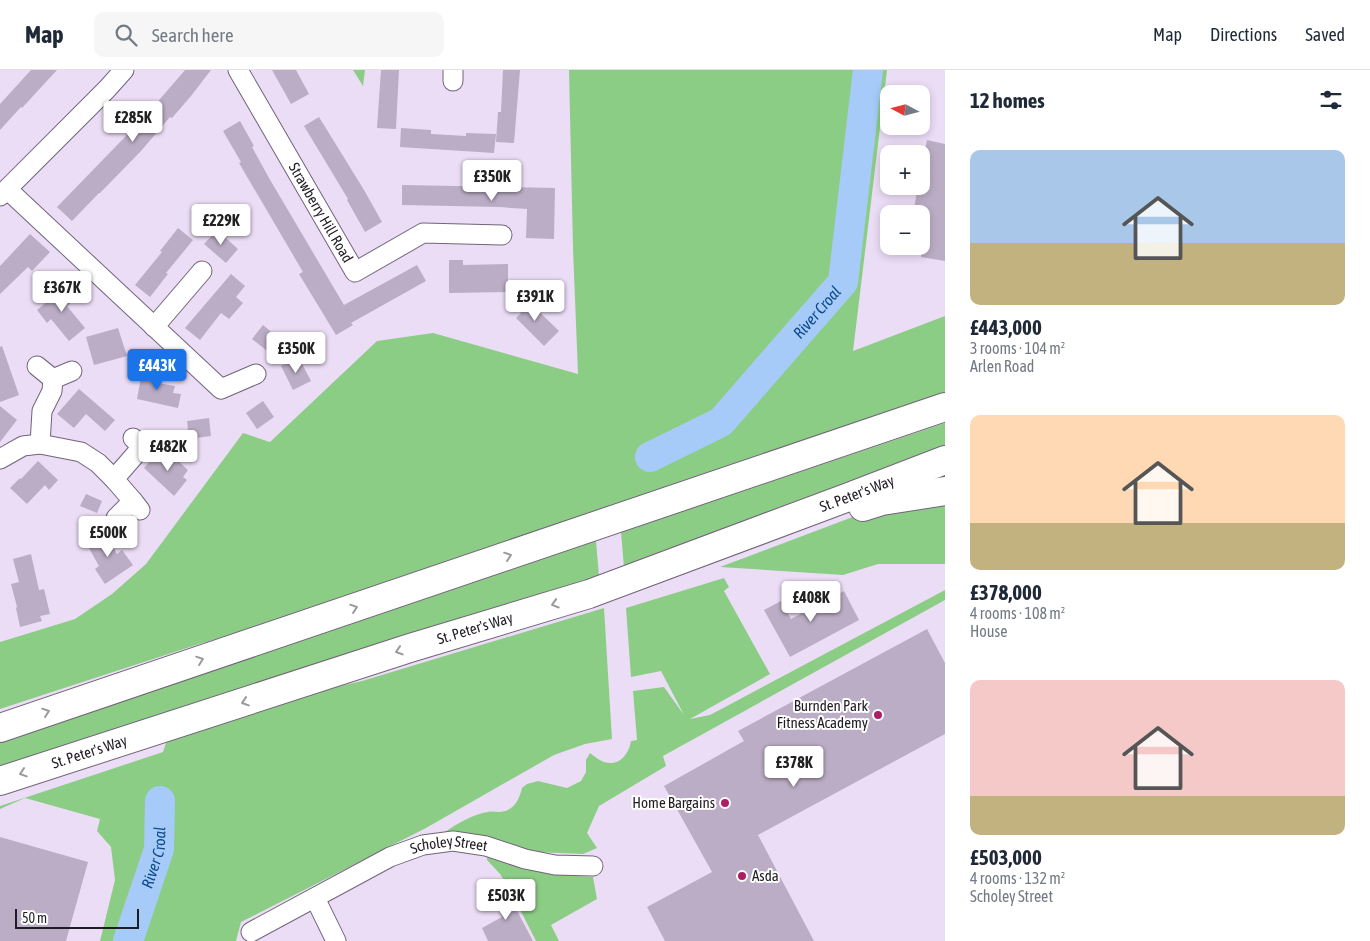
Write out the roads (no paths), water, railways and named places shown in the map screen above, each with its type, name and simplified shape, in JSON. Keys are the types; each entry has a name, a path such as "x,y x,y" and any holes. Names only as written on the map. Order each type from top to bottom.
{"highway":[{"path":"0,728 945,407"},
{"name":"St. Peter's Way","path":"0,781 410,648 590,594 945,460"},
{"path":"590,594 882,501 945,491"}],"street":[{"path":"124,70 4,193 221,389 256,374"},
{"name":"Strawberry Hill Road","path":"238,70 355,272 422,233 502,235"},
{"path":"154,327 202,271"},
{"path":"37,366 53,379"},
{"path":"53,379 72,371"},
{"path":"40,444 42,411 52,391 53,379"},
{"path":"114,479 142,447 133,438"},
{"path":"0,459 23,446 40,444 81,452 98,463 136,506 116,518"},
{"name":"Scholey Street","path":"251,932 390,857 422,845 453,841 486,846 525,859 555,865 593,866"},
{"path":"315,898 336,941"}],"waterway":[{"name":"River Croal","path":"650,457 721,422 843,282 868,70"},
{"name":"River Croal","path":"128,941 159,849 160,801"}],"place":[{"name":"Burnden Park Fitness Academy","path":"878,715"},
{"name":"Home Bargains","path":"725,803"},
{"name":"Asda","path":"742,876"}]}
